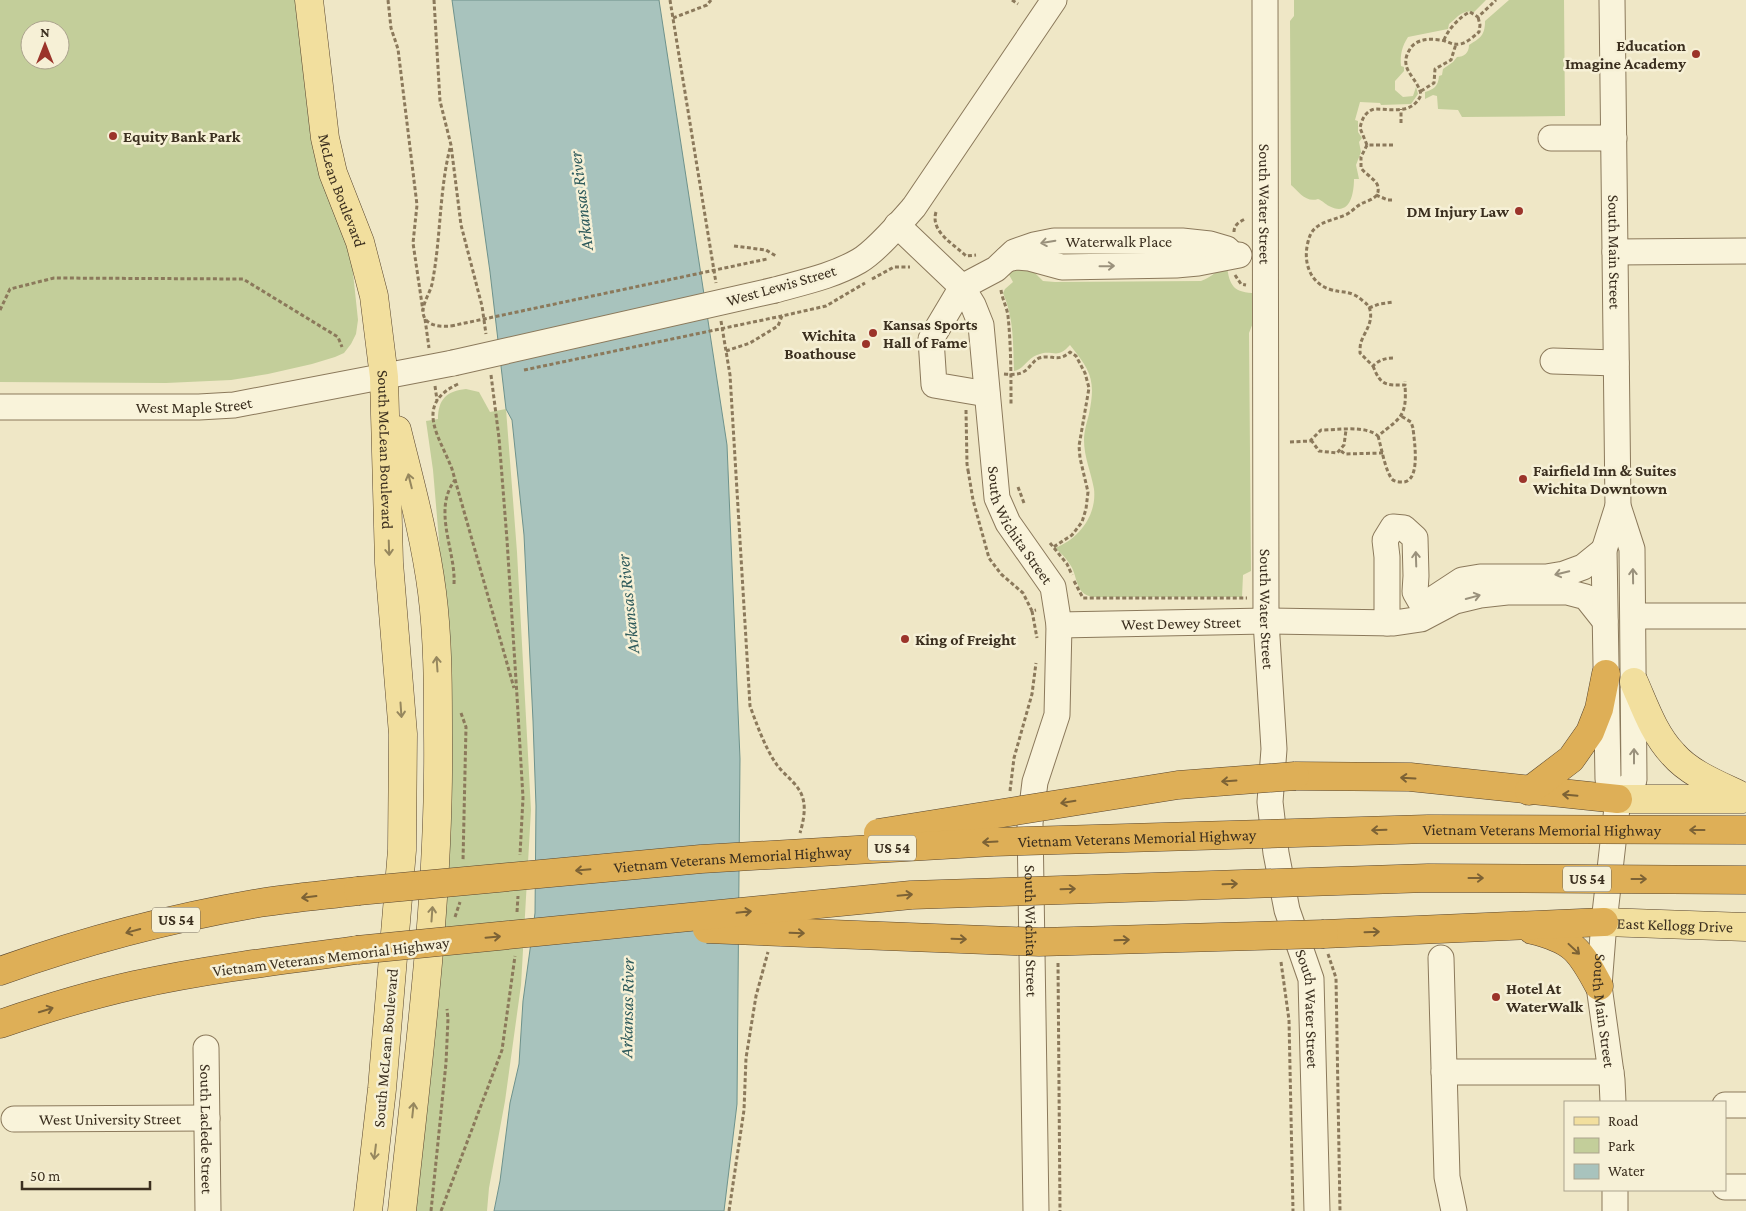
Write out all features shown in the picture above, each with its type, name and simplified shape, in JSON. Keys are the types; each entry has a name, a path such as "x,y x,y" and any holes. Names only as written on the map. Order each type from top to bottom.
{"highway":[{"path":"1529,791 1571,759 1590,732 1600,709 1606,674"},
{"path":"701,859 957,821 1178,785 1295,776 1410,777 1618,799"},
{"name":"Vietnam Veterans Memorial Highway","path":"0,970 52,952 175,920 260,903 358,891 701,859 993,842 1408,829 1746,830"},
{"name":"Vietnam Veterans Memorial Highway","path":"0,1024 135,985 243,966 357,950 911,894 1428,878 1746,880"},
{"path":"608,926 1038,942 1324,934 1604,922"},
{"path":"1513,926 1554,935 1574,947 1600,986"}],"main road":[{"name":"McLean Boulevard","path":"309,0 325,138 333,173 360,242 368,270 374,296 384,377"},
{"name":"South McLean Boulevard","path":"368,1211 382,1089 402,850 403,734 389,562 384,377"},
{"name":"South McLean Boulevard","path":"384,377 425,545 432,594 438,672 439,764 436,852 427,981 402,1211"},
{"path":"1634,682 1653,726 1673,755 1693,771 1746,799"},
{"path":"1618,799 1746,799"},
{"name":"East Kellogg Drive","path":"1604,922 1746,927"}],"street":[{"name":"West Lewis Street","path":"384,377 456,373 829,275 860,260 914,207 1054,0"},
{"name":"South Water Street","path":"1265,0 1266,610 1274,749 1270,802 1276,853 1287,910 1311,978 1317,1211"},
{"name":"South Main Street","path":"1612,0 1618,506 1632,549 1634,616 1634,780 1618,799"},
{"path":"1551,138 1614,138"},
{"name":"South Wichita Street","path":"897,225 962,287 973,305 981,325 997,498 1008,523 1053,588 1059,625 1057,715 1035,782 1030,824 1036,1211"},
{"path":"1615,252 1746,251"},
{"name":"Waterwalk Place","path":"962,287 1001,264 1017,257 1062,266 1176,265 1198,263 1233,255 1265,255"},
{"path":"962,287 931,339 934,385 987,394"},
{"path":"1553,361 1616,363"},
{"name":"West Maple Street","path":"0,407 199,408 234,405 384,377"},
{"name":"South Main Street","path":"1613,1101 1600,986 1604,922 1618,799 1608,779 1604,550 1618,506"},
{"path":"1423,606 1415,592 1415,538 1404,528 1392,528 1385,540 1391,623 1423,606 1462,580 1480,577 1546,577 1564,574 1583,567 1604,550"},
{"name":"West Dewey Street","path":"1059,625 1266,610 1391,623 1421,619 1455,601 1480,594 1508,592 1567,592 1586,597 1605,621"},
{"path":"1634,616 1746,616"},
{"path":"1441,958 1447,1178 1454,1211"},
{"name":"South Laclede Street","path":"206,1048 208,1211"},
{"path":"1444,1072 1611,1072"},
{"path":"1726,1105 1746,1105"},
{"name":"West University Street","path":"14,1119 207,1118"},
{"path":"1726,1187 1746,1186"},
{"path":"1614,1191 1615,1211"}],"path":[{"path":"388,0 391,28 398,49 417,205 413,243 422,311 425,320 440,327 451,326 767,260"},
{"path":"434,0 440,101 451,145 461,225 482,306 487,344"},
{"path":"670,0 716,284"},
{"path":"673,18 707,4 711,0"},
{"path":"1012,0 1018,4"},
{"path":"1478,17 1496,0"},
{"path":"1378,436 1401,416 1406,405 1405,383 1386,385 1381,382 1372,366 1360,353 1361,342 1370,326 1371,312 1369,308 1357,295 1349,292 1329,290 1312,278 1307,267 1306,249 1310,233 1317,227 1324,222 1346,215 1376,195 1377,184 1361,168 1361,157 1367,146 1360,128 1364,115 1369,111 1374,109 1411,108 1418,101 1421,91 1406,66 1406,57 1414,44 1420,41 1444,40 1462,44 1479,32 1478,17 1470,12 1459,17 1452,30 1446,34 1444,40"},
{"path":"1421,91 1434,83 1435,69 1451,60 1456,44"},
{"path":"1401,109 1401,122"},
{"path":"422,311 432,285 445,167 451,145"},
{"path":"1367,146 1393,146"},
{"path":"1376,195 1393,200"},
{"path":"940,208 935,217 937,228 944,237 966,256 975,256 984,252 1001,264 1004,279 1000,290 1003,303 1008,312 1011,354 1011,410"},
{"path":"734,246 766,250 776,256"},
{"path":"0,310 10,289 54,278 243,279 338,337 342,348"},
{"path":"1369,308 1379,304 1394,302"},
{"path":"720,313 730,375 750,706 762,737 777,765 794,783 803,798 803,821 798,839"},
{"path":"518,371 782,316 778,326 750,343 726,351"},
{"path":"1004,374 1026,372 1034,361 1040,358 1060,358 1070,352 1076,356 1085,373 1089,388 1079,446 1088,492 1086,509 1082,522 1072,535 1053,547 1046,554"},
{"path":"1372,366 1386,358 1394,358"},
{"path":"490,372 499,438 506,521 517,696 523,798 520,856"},
{"path":"456,373 432,410 434,425 438,440 446,452 452,469 517,696"},
{"path":"489,378 499,376"},
{"path":"1290,442 1311,440 1321,430 1365,430 1373,432 1378,436 1384,463 1390,478 1394,481 1405,482 1409,480 1415,469 1413,428 1411,422 1401,416"},
{"path":"1311,440 1319,451 1337,453 1341,451 1344,445 1346,430"},
{"path":"1341,451 1345,454 1383,453"},
{"path":"1017,484 1027,510"},
{"path":"1047,540 1067,564 1083,598 1214,599 1266,610"},
{"path":"1009,798 1014,758 1032,694 1037,655"},
{"path":"517,913 518,894"},
{"path":"729,1211 744,1110 746,1058 756,996 768,950"},
{"path":"441,1211 502,1050 514,971 515,952"}],"green space":[{"path":"0,0 301,0 351,254 358,320 356,334 344,353 312,364 231,380 166,383 0,382"},
{"path":"1294,0 1486,0 1474,12 1470,11 1460,15 1449,24 1448,29 1408,37 1401,54 1401,66 1404,67 1404,71 1395,81 1395,90 1403,97 1413,96 1416,87 1418,94 1411,104 1381,105 1380,103 1360,102 1355,120 1358,121 1358,132 1362,138 1359,142 1361,152 1356,165 1359,179 1354,179 1352,197 1342,209 1336,209 1318,199 1306,198 1291,185 1290,21 1294,16"},
{"path":"1509,0 1564,0 1565,116 1462,117 1458,110 1438,109 1437,96 1433,95 1425,99 1425,92 1437,85 1443,69 1457,57 1466,54 1469,45 1483,33 1485,21"},
{"path":"1227,265 1229,278 1234,287 1242,292 1256,293 1256,315 1249,333 1251,571 1243,575 1242,597 1092,597 1087,595 1080,589 1069,563 1055,548 1072,539 1079,532 1085,525 1093,508 1094,489 1084,446 1092,384 1087,369 1070,345 1058,353 1042,353 1037,355 1014,371 1011,322 1003,293 1013,282 1007,271 1029,267 1043,281 1055,282 1201,281"},
{"path":"466,389 479,392 490,412 506,409 517,552 531,810 521,985 487,1211 412,1211 443,587 433,470 426,421 438,419 438,412 445,397 459,390"}],"water":[{"name":"Arkansas River","path":"452,0 659,0 727,445 740,759 737,1104 724,1211 494,1211 500,1181 510,1103 519,1064 523,1001 535,913 536,806 524,535 512,420 506,409 490,272"}],"place":[{"name":"Education Imagine Academy","path":"1696,54"},
{"name":"Equity Bank Park","path":"113,136"},
{"name":"DM Injury Law","path":"1519,211"},
{"name":"Kansas Sports Hall of Fame","path":"873,333"},
{"name":"Wichita Boathouse","path":"866,344"},
{"name":"Fairfield Inn & Suites Wichita Downtown","path":"1523,479"},
{"name":"King of Freight","path":"905,639"},
{"name":"Hotel At WaterWalk","path":"1496,997"}]}
